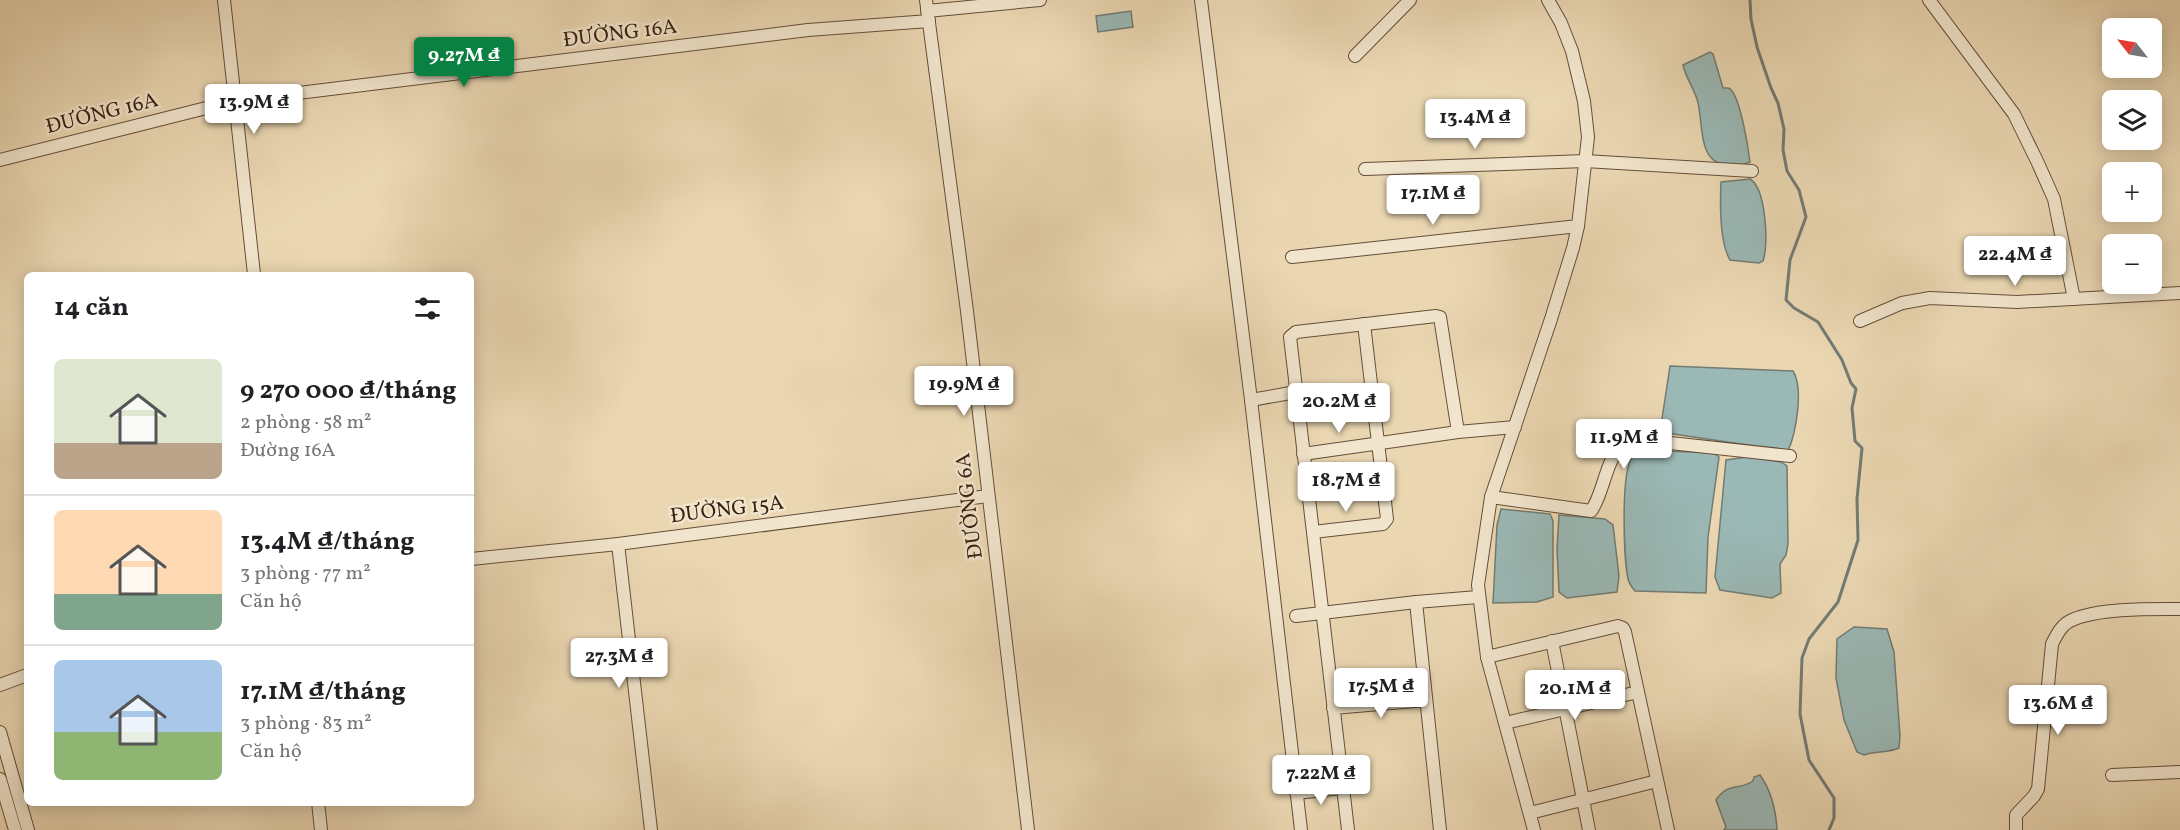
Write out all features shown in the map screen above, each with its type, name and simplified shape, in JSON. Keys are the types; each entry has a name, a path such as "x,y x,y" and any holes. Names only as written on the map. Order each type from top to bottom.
{"street":[{"path":"224,0 254,272"},
{"name":"ĐƯỜNG 16A","path":"0,160 234,101 808,30 927,10 1040,0"},
{"path":"1200,0 1251,400 1301,830"},
{"path":"1355,56 1410,0"},
{"path":"1534,830 1487,657 1478,585 1491,497 1573,248 1578,226 1588,137 1584,101 1572,51 1561,22 1548,0"},
{"path":"1929,0 2014,114 2037,160 2054,200 2074,299"},
{"name":"ĐƯỜNG 6A","path":"927,10 967,311 1028,830"},
{"path":"1365,169 1585,161 1752,171"},
{"path":"1292,257 1578,226"},
{"path":"1860,321 1902,303 1930,298 2017,302 2180,293"},
{"path":"1348,830 1290,337 1296,332 1436,316 1440,318 1458,432"},
{"path":"1312,532 1383,524 1387,519 1364,324"},
{"path":"1251,400 1296,392"},
{"path":"1304,454 1458,432 1515,427"},
{"path":"1491,497 1591,511 1598,502 1607,468 1623,445 1635,442 1652,441 1790,456"},
{"name":"ĐƯỜNG 15A","path":"474,559 618,544 988,496"},
{"path":"618,544 651,830"},
{"path":"1296,615 1478,597"},
{"path":"1416,602 1440,830"},
{"path":"2016,830 2016,815 2038,789 2052,644 2060,629 2072,620 2105,612 2180,609"},
{"path":"1487,657 1618,626 1623,628 1668,830"},
{"path":"1552,641 1589,830"},
{"path":"0,685 24,676"},
{"path":"1505,723 1638,692"},
{"path":"1333,708 1426,700"},
{"path":"0,732 28,830"},
{"path":"2112,774 2180,772"},
{"path":"0,779 15,830"},
{"path":"1530,813 1657,781"},
{"path":"1296,793 1342,788"},
{"path":"318,806 321,830"}],"water":[{"path":"1131,11 1133,27 1098,32 1096,16"},
{"path":"1710,52 1713,54 1723,88 1731,90 1738,105 1750,162 1744,164 1730,165 1717,162 1710,157 1706,149 1697,99 1683,65"},
{"path":"1750,179 1760,193 1765,217 1765,253 1763,261 1759,263 1730,260 1722,233 1721,182"},
{"path":"1670,366 1793,371 1798,388 1798,399 1794,433 1788,451 1660,432"},
{"path":"1648,451 1714,453 1719,457 1708,537 1706,593 1635,591 1628,581 1624,515 1626,478 1633,456 1639,452"},
{"path":"1747,457 1781,462 1787,466 1788,544 1786,555 1780,564 1781,593 1772,598 1720,590 1715,577 1726,460"},
{"path":"1501,509 1550,514 1553,521 1553,597 1537,602 1493,603 1497,525"},
{"path":"1559,515 1605,519 1613,525 1619,576 1617,592 1567,598 1559,592 1557,549"},
{"path":"1854,627 1887,629 1894,652 1900,736 1899,748 1895,750 1864,755 1857,752 1844,720 1836,678 1837,639"},
{"path":"1760,775 1773,801 1777,830 1724,830 1726,827 1716,800 1725,791 1748,784 1753,781 1754,777"}],"waterway":[{"path":"1750,0 1751,19 1757,47 1778,103 1784,129 1783,150 1787,171 1799,190 1806,217 1790,260 1786,300 1794,308 1818,322 1842,360 1851,383 1856,389 1852,408 1855,441 1862,448 1857,499 1858,540 1838,602 1809,639 1802,658 1800,714 1809,760 1834,798 1834,818 1829,830"}]}
